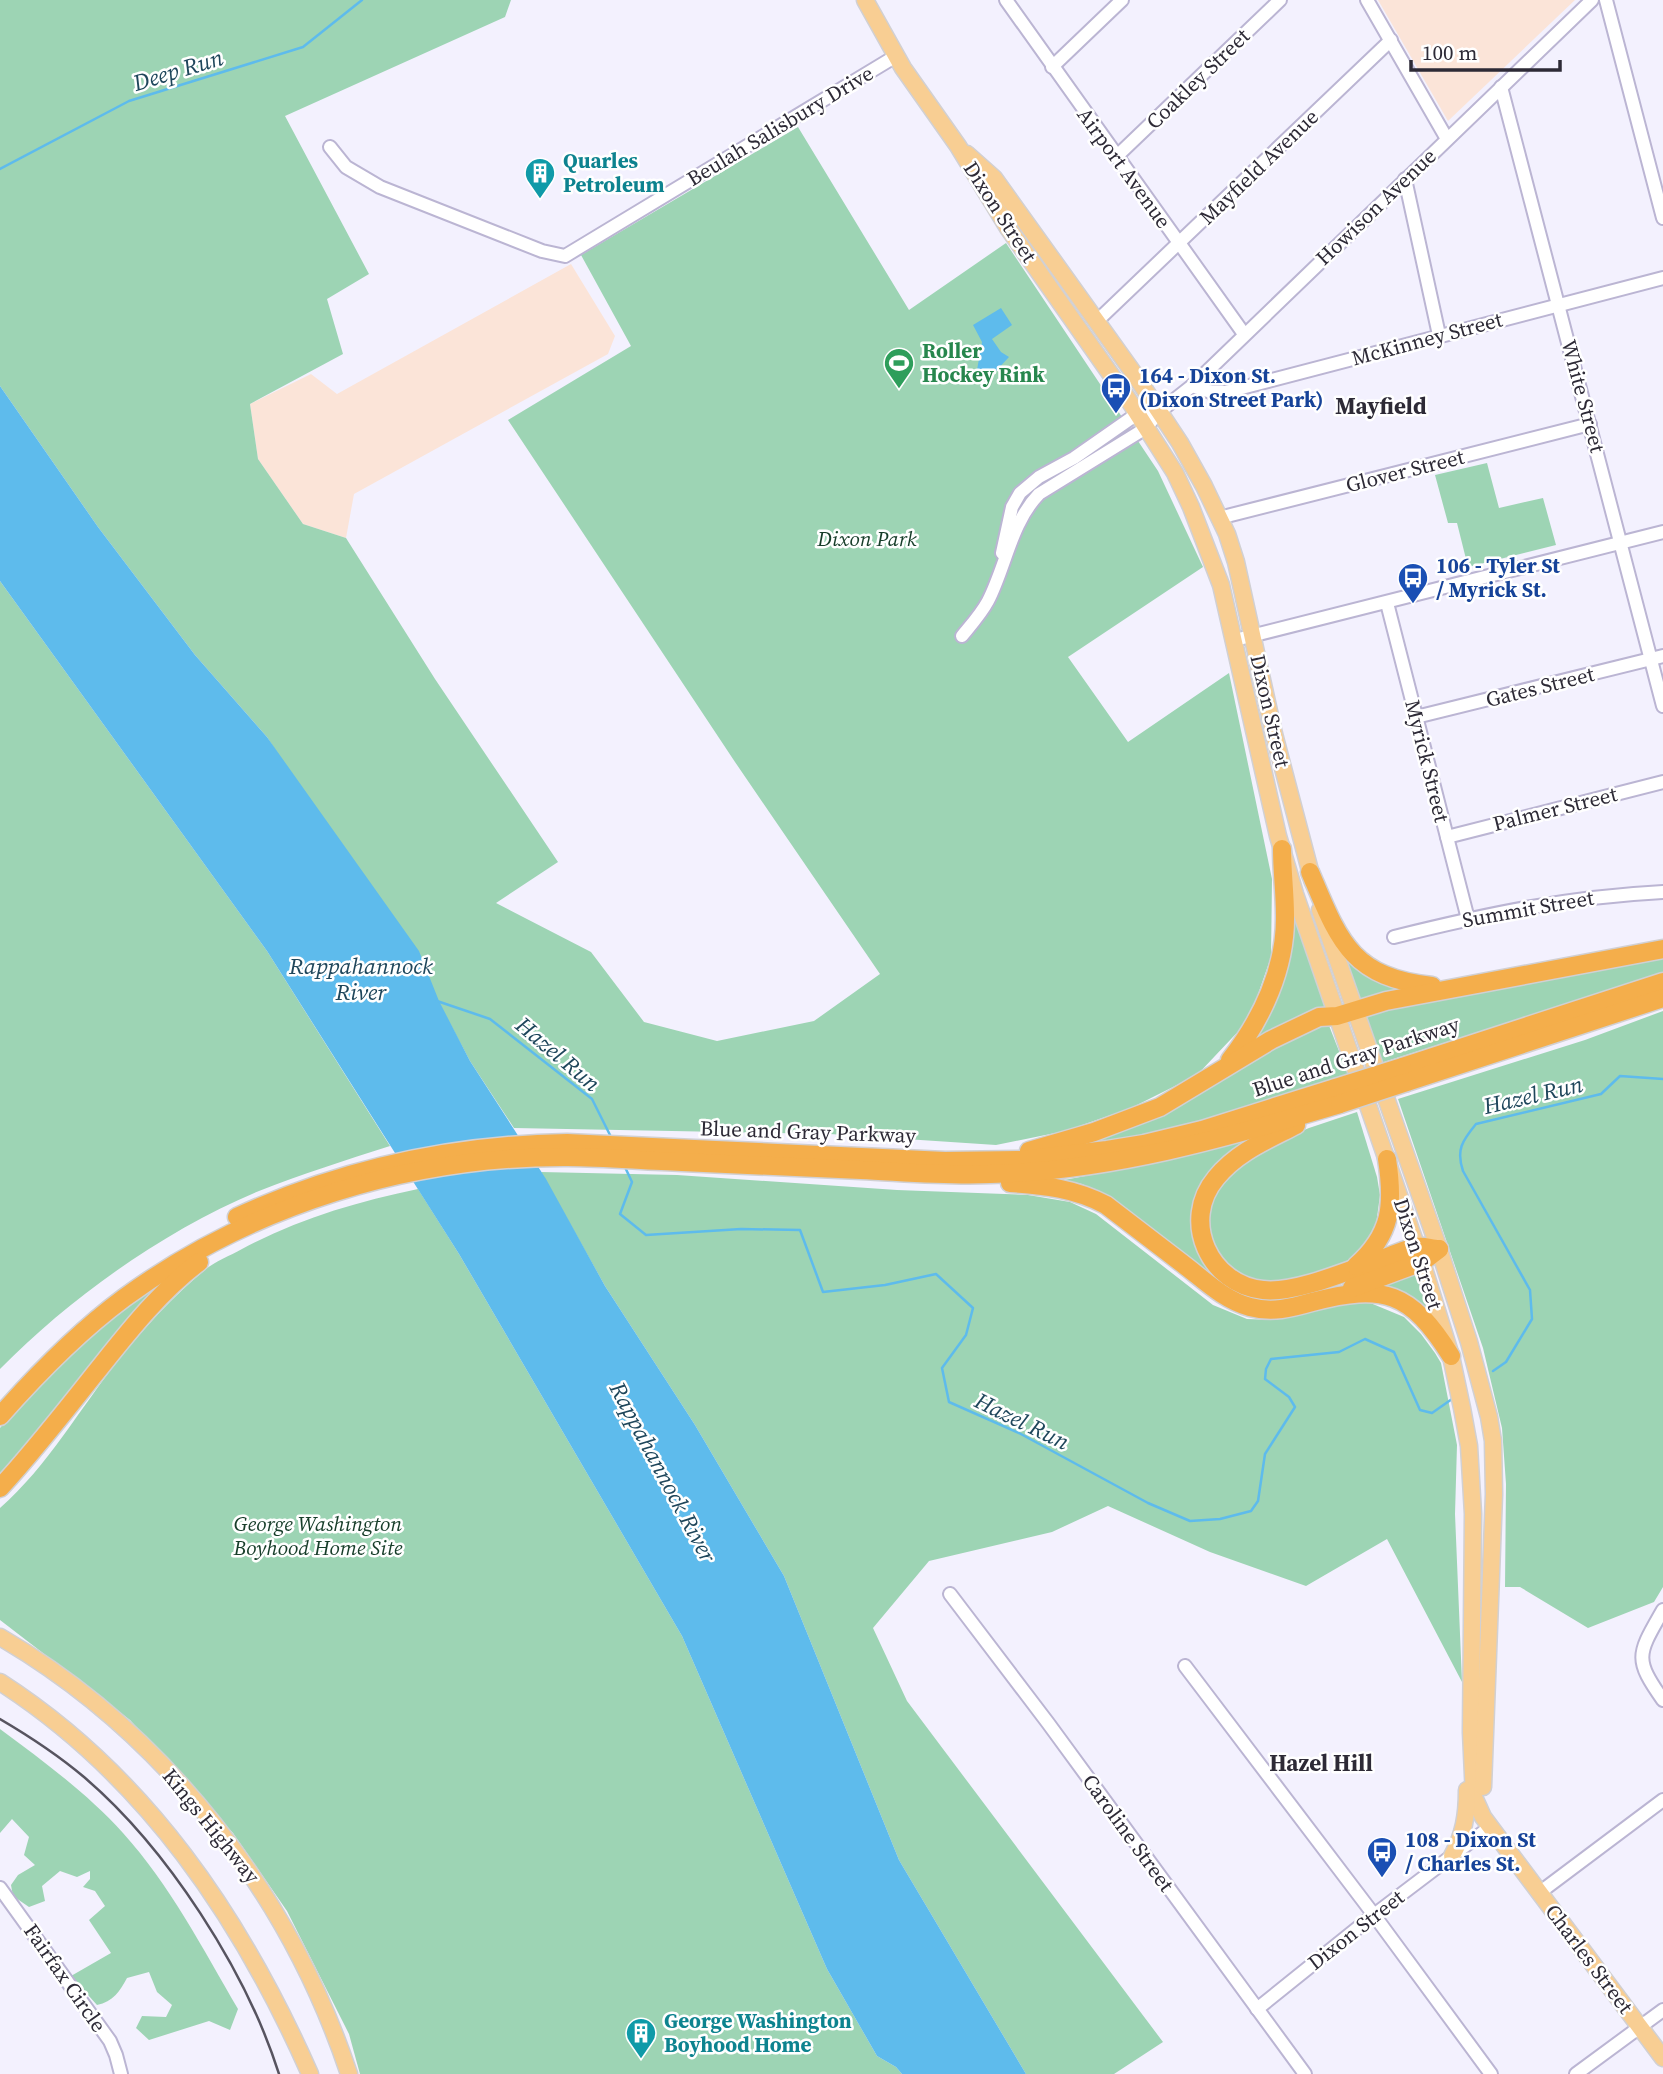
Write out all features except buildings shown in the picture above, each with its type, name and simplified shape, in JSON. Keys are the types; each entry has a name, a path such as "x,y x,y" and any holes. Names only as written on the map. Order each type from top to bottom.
{"highway":[{"path":"1217,1073 1242,1045 1254,1025 1278,970 1285,915 1282,849"},
{"path":"1310,872 1333,926 1349,950 1365,965 1387,977 1411,983 1431,986 1464,985"},
{"path":"993,1161 1125,1122 1170,1102 1289,1030 1319,1017 1336,1016 1386,1000 1663,949"},
{"name":"Blue and Gray Parkway","path":"1405,1075 1663,982"},
{"name":"Blue and Gray Parkway","path":"0,1399 48,1348 80,1319 154,1263 198,1238 269,1202 440,1154 524,1144 586,1143 672,1155 916,1173 988,1174 1034,1172 1124,1161 1205,1143 1337,1096 1663,998"},
{"path":"1337,1096 1255,1145 1227,1166 1210,1185 1202,1208 1202,1235 1205,1248 1218,1269 1239,1284 1276,1290 1291,1288 1354,1268 1439,1249"},
{"name":"Blue and Gray Parkway","path":"672,1155 993,1161 1070,1155 1144,1144 1337,1096"},
{"path":"1354,1268 1377,1244 1388,1219 1390,1198 1387,1159"},
{"path":"916,1173 1059,1188 1093,1198 1106,1205 1226,1297 1251,1307 1285,1310 1360,1292 1387,1296 1403,1303 1423,1319 1451,1356"},
{"name":"Blue and Gray Parkway","path":"286,1210 352,1180"},
{"path":"0,1416 52,1360 121,1300 202,1248 286,1210"},
{"path":"0,1488 39,1445 129,1330 163,1292 227,1242 286,1210"},
{"path":"1326,1299 1420,1254"}],"main road":[{"path":"865,0 896,56 958,146"},
{"name":"Dixon Street","path":"958,146 993,178 1187,453 1227,534 1236,562 1274,734 1318,905 1439,1249 1469,1342 1489,1417 1493,1441 1494,1494 1483,1789 1490,1827"},
{"name":"Dixon Street","path":"958,146 1008,228 1142,421 1175,474 1198,522 1221,585 1282,849 1336,1016 1420,1254 1451,1356 1468,1436 1473,1514 1471,1732 1474,1797 1479,1812 1490,1827"},
{"name":"Kings Highway","path":"0,1637 44,1665 116,1720 155,1758 218,1828 267,1899 305,1966 349,2074"},
{"name":"Kings Highway","path":"0,1682 58,1723 99,1757 158,1819 185,1853 213,1893 258,1968 310,2074"},
{"path":"1452,1856 1462,1838 1465,1824 1471,1732"},
{"name":"Charles Street","path":"1490,1827 1663,2057"}],"street":[{"name":"Airport Avenue","path":"1006,0 1244,334"},
{"path":"1052,67 1122,0"},
{"name":"Coakley Street","path":"1116,157 1280,0"},
{"path":"1367,0 1447,139"},
{"name":"Howison Avenue","path":"1159,412 1192,386 1592,0"},
{"path":"1606,0 1663,218"},
{"name":"Mayfield Avenue","path":"1096,322 1391,40"},
{"name":"Beulah Salisbury Drive","path":"330,147 346,167 380,187 542,251 565,256 896,56"},
{"name":"White Street","path":"1501,87 1620,543 1657,658 1663,706"},
{"path":"1405,179 1439,335"},
{"name":"McKinney Street","path":"1192,386 1211,392 1226,392 1663,278"},
{"path":"962,636 985,605 1000,569 1008,520 1020,493 1039,477 1159,412"},
{"name":"Glover Street","path":"1219,518 1590,424"},
{"path":"1234,640 1663,532"},
{"name":"Myrick Street","path":"1387,603 1468,919"},
{"name":"Gates Street","path":"1416,717 1657,658"},
{"name":"Palmer Street","path":"1447,837 1663,782"},
{"name":"Summit Street","path":"1394,937 1569,899 1663,892"},
{"name":"Caroline Street","path":"950,1594 1305,2074"},
{"path":"1663,1611 1641,1657 1645,1675 1663,1700"},
{"path":"1185,1666 1491,2074"},
{"path":"1539,1893 1663,1801"},
{"name":"Dixon Street","path":"1257,2009 1490,1827"},
{"name":"Fairfax Circle","path":"0,1888 110,2041 121,2074"},
{"path":"1576,2074 1663,2010"}],"shaded area":[{"path":"1378,0 1575,0 1448,121"},
{"path":"571,264 615,336 608,354 354,494 346,538 303,524 258,459 250,404 311,374 337,394"}],"green space":[{"name":"Dixon Park","path":"0,0 511,0 505,17 285,116 369,274 327,299 343,354 250,404 258,459 303,524 346,538 435,679 558,862 496,903 591,952 644,1022 717,1041 814,1021 880,974 735,762 508,420 631,346 581,255 798,127 909,310 1006,243 1158,471 1203,567 1068,657 1128,742 1229,673 1272,879 1271,957 1249,1020 1197,1075 1131,1108 1065,1131 996,1145 830,1134 514,1128 470,1061 438,1001 267,737 195,655 98,527 0,386"},
{"path":"1487,463 1499,508 1543,498 1556,545 1468,567 1457,523 1448,523 1435,475"},
{"path":"0,581 267,951 390,1146 259,1191 154,1245 88,1291 0,1369"},
{"path":"1290,899 1326,1009 1240,1055 1254,1038"},
{"path":"1340,947 1403,989 1360,1003"},
{"path":"1663,956 1663,973 1381,1063 1363,1014"},
{"path":"1663,1011 1663,1587 1654,1602 1588,1628 1520,1587 1505,1587 1506,1484 1502,1428 1483,1348 1398,1099 1585,1040"},
{"path":"1328,1023 1348,1074 1181,1126 1078,1147 1077,1143 1297,1032"},
{"path":"1357,1112 1380,1195 1376,1225 1368,1242 1356,1256 1296,1281 1252,1282 1229,1270 1204,1234 1206,1203 1238,1165 1278,1141"},
{"path":"1246,1140 1248,1145 1196,1222 1245,1291 1409,1259 1298,1298 1261,1302 1232,1292 1115,1200 1082,1184 1064,1180 1165,1161"},
{"path":"541,1172 677,1175 897,1190 1028,1195 1070,1202 1096,1214 1213,1305 1247,1319 1275,1320 1346,1302 1368,1302 1404,1317 1435,1353 1441,1363 1457,1445 1455,1514 1462,1682 1387,1539 1306,1586 1210,1552 1108,1506 1052,1532 929,1561 873,1628 907,1701 1163,2042 1114,2074 1026,2074 899,1860 784,1576 695,1425 605,1286"},
{"name":"George Washington Boyhood Home Site","path":"418,1189 459,1254 682,1636 827,1969 877,2056 896,2067 902,2074 360,2074 349,2034 287,1911 233,1833 130,1720 0,1620 0,1508 33,1474 105,1377 160,1312 209,1267 263,1238 328,1213"},
{"path":"1416,1269 1439,1329 1370,1287"},
{"path":"164,1280 0,1478 0,1428 14,1411 47,1375 115,1314"},
{"path":"0,1729 80,1791 140,1853 185,1918 238,2009 230,2030 209,2021 149,2040 136,2028 142,2016 166,2017 172,2005 157,1992 149,1972 127,1978 115,1995 97,2005 71,1976 111,1953 89,1920 105,1906 95,1891 83,1887 90,1879 90,1871 77,1877 60,1871 42,1886 45,1901 29,1907 13,1896 11,1885 18,1875 35,1865 24,1855 29,1837 12,1819 0,1833"}],"water":[{"path":"1001,308 1012,325 992,339 1001,352 1009,357 995,372 977,370 982,342 973,325"},
{"name":"Rappahannock River","path":"0,386 98,527 195,655 267,737 419,951 439,1001 470,1061 546,1179 605,1286 695,1425 784,1576 899,1860 1026,2074 902,2074 896,2067 877,2056 827,1969 682,1636 459,1254 267,951 0,581"}],"waterway":[{"name":"Deep Run","path":"0,169 129,101 303,47 362,0"},
{"name":"Hazel Run","path":"437,1001 490,1019 592,1099 611,1137"},
{"name":"Hazel Run","path":"1493,1371 1506,1362 1532,1319 1530,1290 1463,1171 1460,1151 1464,1141 1476,1124 1601,1094 1620,1076 1663,1079"},
{"name":"Hazel Run","path":"624,1165 632,1182 620,1214 646,1235 741,1229 800,1230 823,1292 885,1285 936,1274 973,1308 966,1335 942,1368 949,1402 1019,1433 1148,1503 1190,1521 1220,1519 1251,1511 1258,1501 1265,1454 1295,1407 1289,1397 1265,1379 1271,1359 1339,1352 1365,1339 1394,1352 1420,1410 1432,1413 1452,1399"}],"railway":[{"path":"0,1719 43,1746 84,1777 145,1839 200,1913 225,1953 265,2034 279,2074"}],"place":[{"name":"Quarles Petroleum","path":"540,200"},
{"name":"Roller Hockey Rink","path":"899,390"},
{"name":"164 - Dixon St. (Dixon Street Park)","path":"1116,415"},
{"name":"106 - Tyler St / Myrick St.","path":"1413,605"},
{"name":"108 - Dixon St / Charles St.","path":"1382,1879"},
{"name":"George Washington Boyhood Home","path":"641,2060"}],"district":[{"name":"Mayfield","path":"1381,406"},
{"name":"Hazel Hill","path":"1321,1763"}]}
